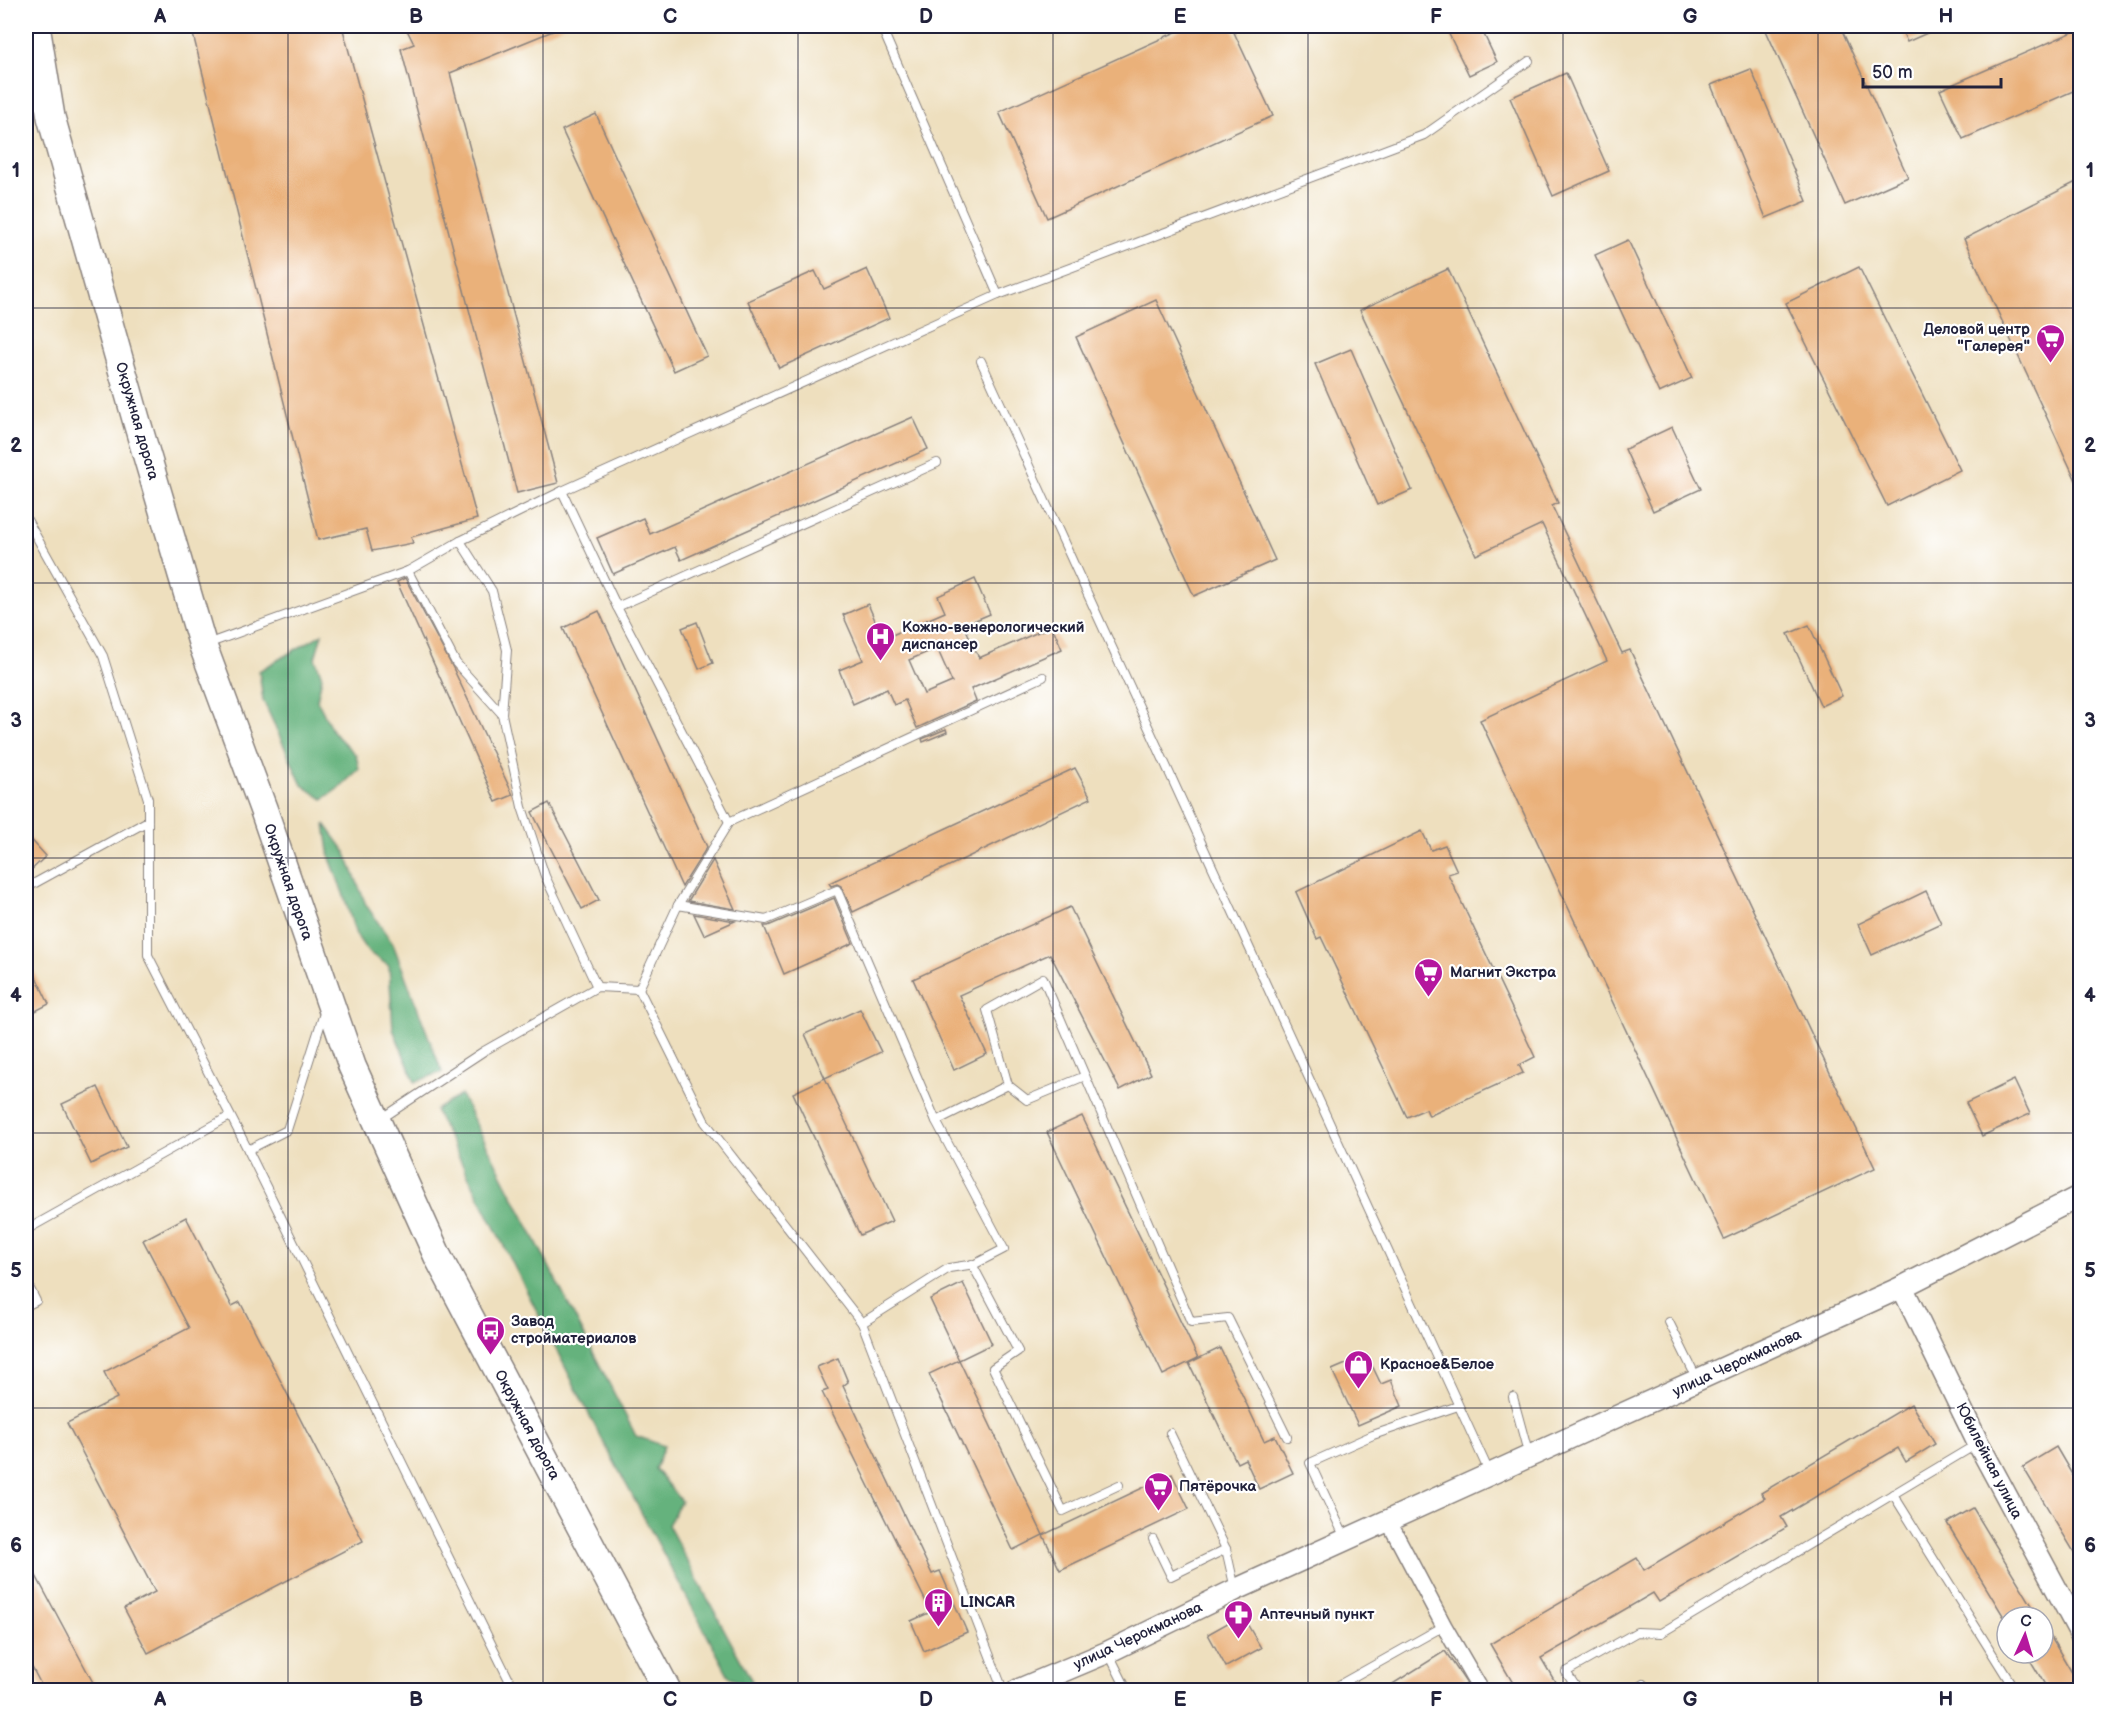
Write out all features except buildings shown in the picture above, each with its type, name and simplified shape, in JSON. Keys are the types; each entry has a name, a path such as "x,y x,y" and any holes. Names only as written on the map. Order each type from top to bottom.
{"highway":[{"name":"Окружная дорога","path":"36,26 51,117 203,646 264,811 352,1066 438,1257 666,1690"}],"street":[{"name":"улица Черокманова","path":"1018,1690 1108,1652 1235,1590 1902,1287 2080,1196"},
{"name":"Юбилейная улица","path":"1902,1287 1978,1443 2080,1633"},
{"path":"1388,1520 1481,1690"}],"lane":[{"path":"881,26 998,295"},
{"path":"203,646 408,571 460,541 562,491 998,295 1424,135 1529,61"},
{"path":"981,361 1490,1475"},
{"path":"617,607 937,463"},
{"path":"562,491 617,607 729,822"},
{"path":"26,518 103,656 147,799 148,955 248,1150 514,1690"},
{"path":"460,541 492,591 507,650 502,714 522,807 545,876 597,987"},
{"path":"408,571 456,663 502,714"},
{"path":"639,989 678,905 729,822 1043,677"},
{"path":"26,888 148,821"},
{"path":"678,905 766,920 837,890 936,1121 1004,1249 972,1264 949,1268 862,1323"},
{"path":"1085,1076 1027,1100 1008,1085 987,1010 1043,978 1191,1322 1228,1318 1287,1437"},
{"path":"378,1122 484,1051 597,987 639,989"},
{"path":"639,989 705,1122 862,1323 1003,1690"},
{"path":"248,1150 287,1130 328,1000"},
{"path":"936,1121 1008,1085"},
{"path":"26,1230 230,1116"},
{"path":"972,1264 1018,1351 993,1368 1063,1510 1119,1485"},
{"path":"26,1281 36,1301 26,1306"},
{"path":"1669,1322 1698,1380"},
{"path":"1513,1397 1529,1457"},
{"path":"1346,1540 1310,1463 1372,1435 1458,1406"},
{"path":"1170,1433 1226,1549 1235,1590"},
{"path":"1578,1690 1566,1672 1637,1632 1661,1633 1978,1443"},
{"path":"1893,1494 2015,1690"},
{"path":"1153,1539 1171,1576 1226,1549"},
{"path":"1330,1690 1444,1626"},
{"path":"1108,1652 1127,1690"},
{"path":"1634,1690 1644,1684 1649,1690"}],"green space":[{"path":"322,634 315,658 322,677 317,700 333,732 356,755 359,769 323,799 302,785 263,700 259,671"},
{"path":"325,824 345,851 366,905 393,944 442,1072 415,1082 393,1029 389,966 368,952 356,935 330,858"},
{"path":"461,1095 636,1436 664,1446 655,1469 681,1501 668,1525 755,1687 730,1678 596,1428 435,1110"}],"place":[{"name":"Деловой центр \"Галерея\"","path":"2051,364"},
{"name":"Кожно-венерологический диспансер","path":"881,662"},
{"name":"Магнит Экстра","path":"1429,998"},
{"name":"Завод стройматериалов","path":"490,1356"},
{"name":"Красное&Белое","path":"1359,1390"},
{"name":"Пятёрочка","path":"1158,1512"},
{"name":"LINCAR","path":"939,1628"},
{"name":"Аптечный пункт","path":"1239,1640"}]}
